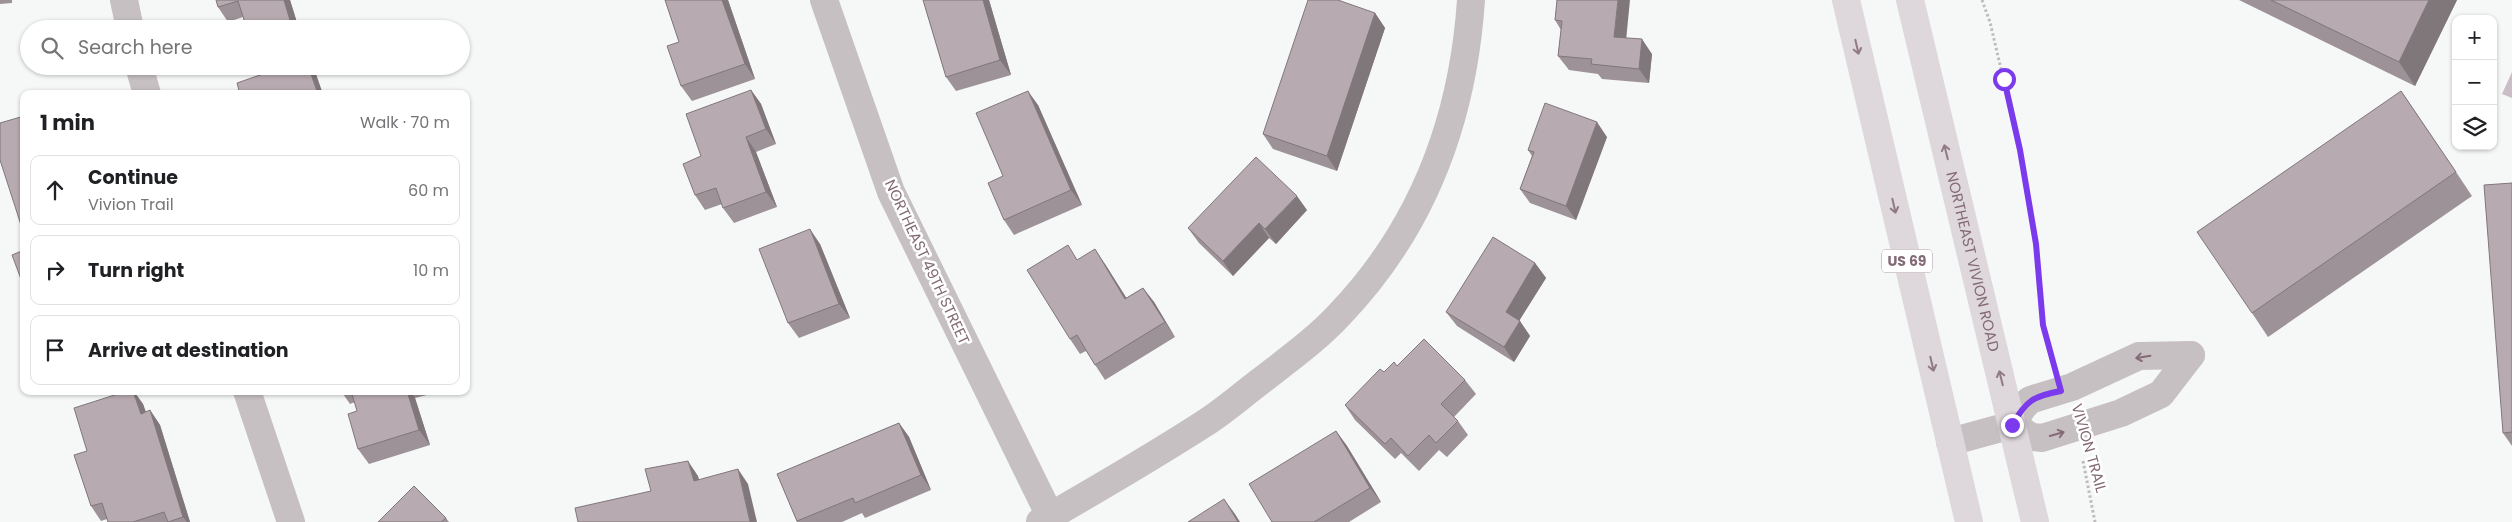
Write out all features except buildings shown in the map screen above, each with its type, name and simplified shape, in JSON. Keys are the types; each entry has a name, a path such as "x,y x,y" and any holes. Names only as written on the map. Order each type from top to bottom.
{"main road":[{"name":"US 69","path":"1846,0 1969,522"},
{"name":"NORTHEAST VIVION ROAD","path":"1910,0 2035,522"}],"street":[{"path":"124,0 128,20"},
{"name":"NORTHEAST 49TH STREET","path":"824,0 892,192 1045,519"},
{"path":"1045,519 1203,424 1305,347 1341,314 1387,257 1413,216 1443,149 1457,102 1468,37 1471,0"},
{"path":"142,75 146,90"},
{"path":"1950,442 2012,425 2022,407 2030,400 2061,391 2139,356 2191,355 2161,394 2121,412 2073,430 2042,438 2032,437 2012,425"},
{"path":"248,395 291,522"}],"path":[{"name":"VIVION TRAIL","path":"1982,0 1992,31 2020,150 2036,244 2043,325 2061,391"},
{"name":"VIVION TRAIL","path":"2073,430 2080,449 2096,522"}],"shaded area":[{"path":"2512,72 2512,98 2502,94"}],"route":[{"path":"2004,79 2020,150 2036,244 2043,325 2061,391 2030,400 2022,407 2012,425"}]}
